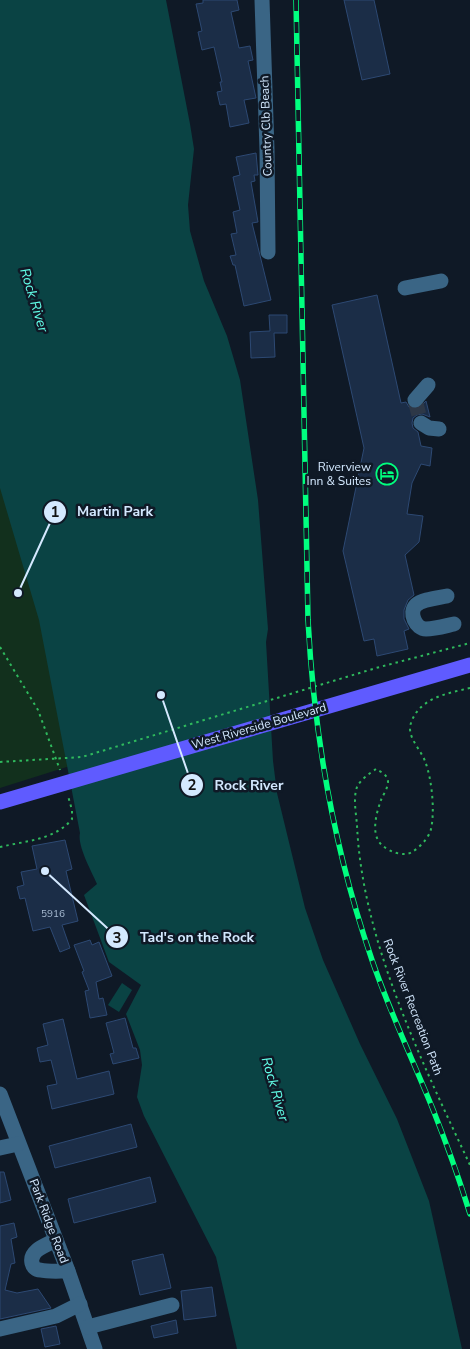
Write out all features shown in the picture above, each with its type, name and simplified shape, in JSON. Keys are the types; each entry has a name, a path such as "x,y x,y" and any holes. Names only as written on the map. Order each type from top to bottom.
{"main road":[{"name":"West Riverside Boulevard","path":"0,802 470,665"}],"street":[{"name":"Country Clb Beach","path":"262,0 268,252"},
{"path":"405,288 441,281"},
{"path":"415,400 428,385"},
{"path":"421,423 429,428 439,429"},
{"path":"447,596 417,605 413,611 413,619 419,627 425,629 454,624"},
{"name":"Park Ridge Road","path":"0,1094 68,1271 95,1349"},
{"path":"0,1148 18,1144"},
{"path":"56,1240 33,1254 33,1265 37,1270 42,1271 68,1271"},
{"path":"0,1329 56,1316 80,1304"},
{"path":"88,1327 172,1305"}],"path":[{"path":"0,762 82,757 376,668 470,643"},
{"path":"0,647 38,710 61,774"},
{"name":"Rock River Recreation Path","path":"470,688 440,695 430,700 416,714 410,724 411,735 425,762 433,806 430,831 420,846 409,854 395,853 382,846 375,832 378,810 388,783 385,774 376,769 368,775 358,786 355,798 357,838 366,897 385,963 414,1040 470,1165"},
{"path":"0,846 60,832 72,819 72,810 67,792"}],"shaded area":[{"path":"0,467 19,531 73,765 0,788"}],"water":[{"name":"Rock River","path":"0,0 166,0 194,149 188,205 190,231 204,281 227,336 240,380 258,500 268,629 266,642 273,761 277,793 305,908 323,960 360,1044 397,1119 429,1201 462,1349 237,1349 216,1257 144,1116 137,1097 142,1065 140,1050 126,1014 141,985 109,962 84,895 97,884 81,845 39,620 0,488"},
{"path":"122,983 132,990 119,1012 108,1005"}],"building":[{"path":"203,0 237,0 239,10 231,12 239,48 250,46 253,60 248,61 256,98 244,100 249,123 230,127 226,104 220,105 217,92 222,91 220,82 222,82 214,47 202,50 198,32 202,31 196,4 203,3"},
{"path":"344,0 374,0 390,74 362,80"},
{"path":"256,153 258,175 254,175 255,181 251,182 258,222 252,223 271,300 244,306 235,265 233,265 230,256 236,255 231,234 237,233 233,212 240,210 233,177 240,175 236,157"},
{"name":"Riverview Inn & Suites","path":"377,295 401,403 406,402 409,407 418,409 426,401 430,417 422,414 417,415 413,418 412,423 413,428 418,432 421,446 432,448 430,466 421,464 412,483 407,514 423,516 419,542 405,555 414,595 408,600 404,610 404,619 409,629 404,631 408,649 377,656 374,639 364,641 343,551 364,448 332,305"},
{"path":"269,315 287,315 287,333 274,333 275,357 251,358 250,332 270,331"},
{"path":"65,840 72,869 66,871 78,921 62,925 70,948 60,952 50,927 33,931 25,898 20,899 17,887 24,885 21,872 37,869 32,846"},
{"path":"90,940 92,945 99,942 112,976 96,982 99,999 103,998 107,1015 90,1018 85,991 89,990 74,945"},
{"path":"125,1018 133,1048 136,1048 139,1058 113,1064 110,1054 114,1053 106,1023"},
{"path":"63,1019 77,1079 109,1071 114,1094 52,1109 47,1086 57,1084 51,1060 40,1062 37,1048 48,1045 43,1024"},
{"path":"131,1124 137,1147 55,1168 49,1146"},
{"path":"0,1172 4,1172 11,1200 0,1203"},
{"path":"150,1177 156,1202 74,1223 68,1199"},
{"path":"14,1223 17,1237 11,1239 15,1263 11,1264 5,1290 17,1293 38,1289 51,1308 0,1319 0,1226"},
{"path":"163,1254 171,1288 140,1295 132,1261"},
{"path":"212,1287 216,1316 184,1320 181,1291"},
{"path":"176,1320 178,1333 154,1338 151,1326"},
{"path":"56,1326 60,1344 45,1347 41,1329"}],"tunnel":[{"path":"415,400 421,423"}],"railway":[{"path":"296,0 308,620 315,707 321,750 328,792 347,877 372,960 432,1107 470,1214"}],"place":[{"name":"Riverview Inn & Suites","path":"387,474"},
{"name":"Martin Park","path":"18,593"},
{"name":"Rock River","path":"161,695"},
{"name":"Tad's on the Rock","path":"45,871"}]}
